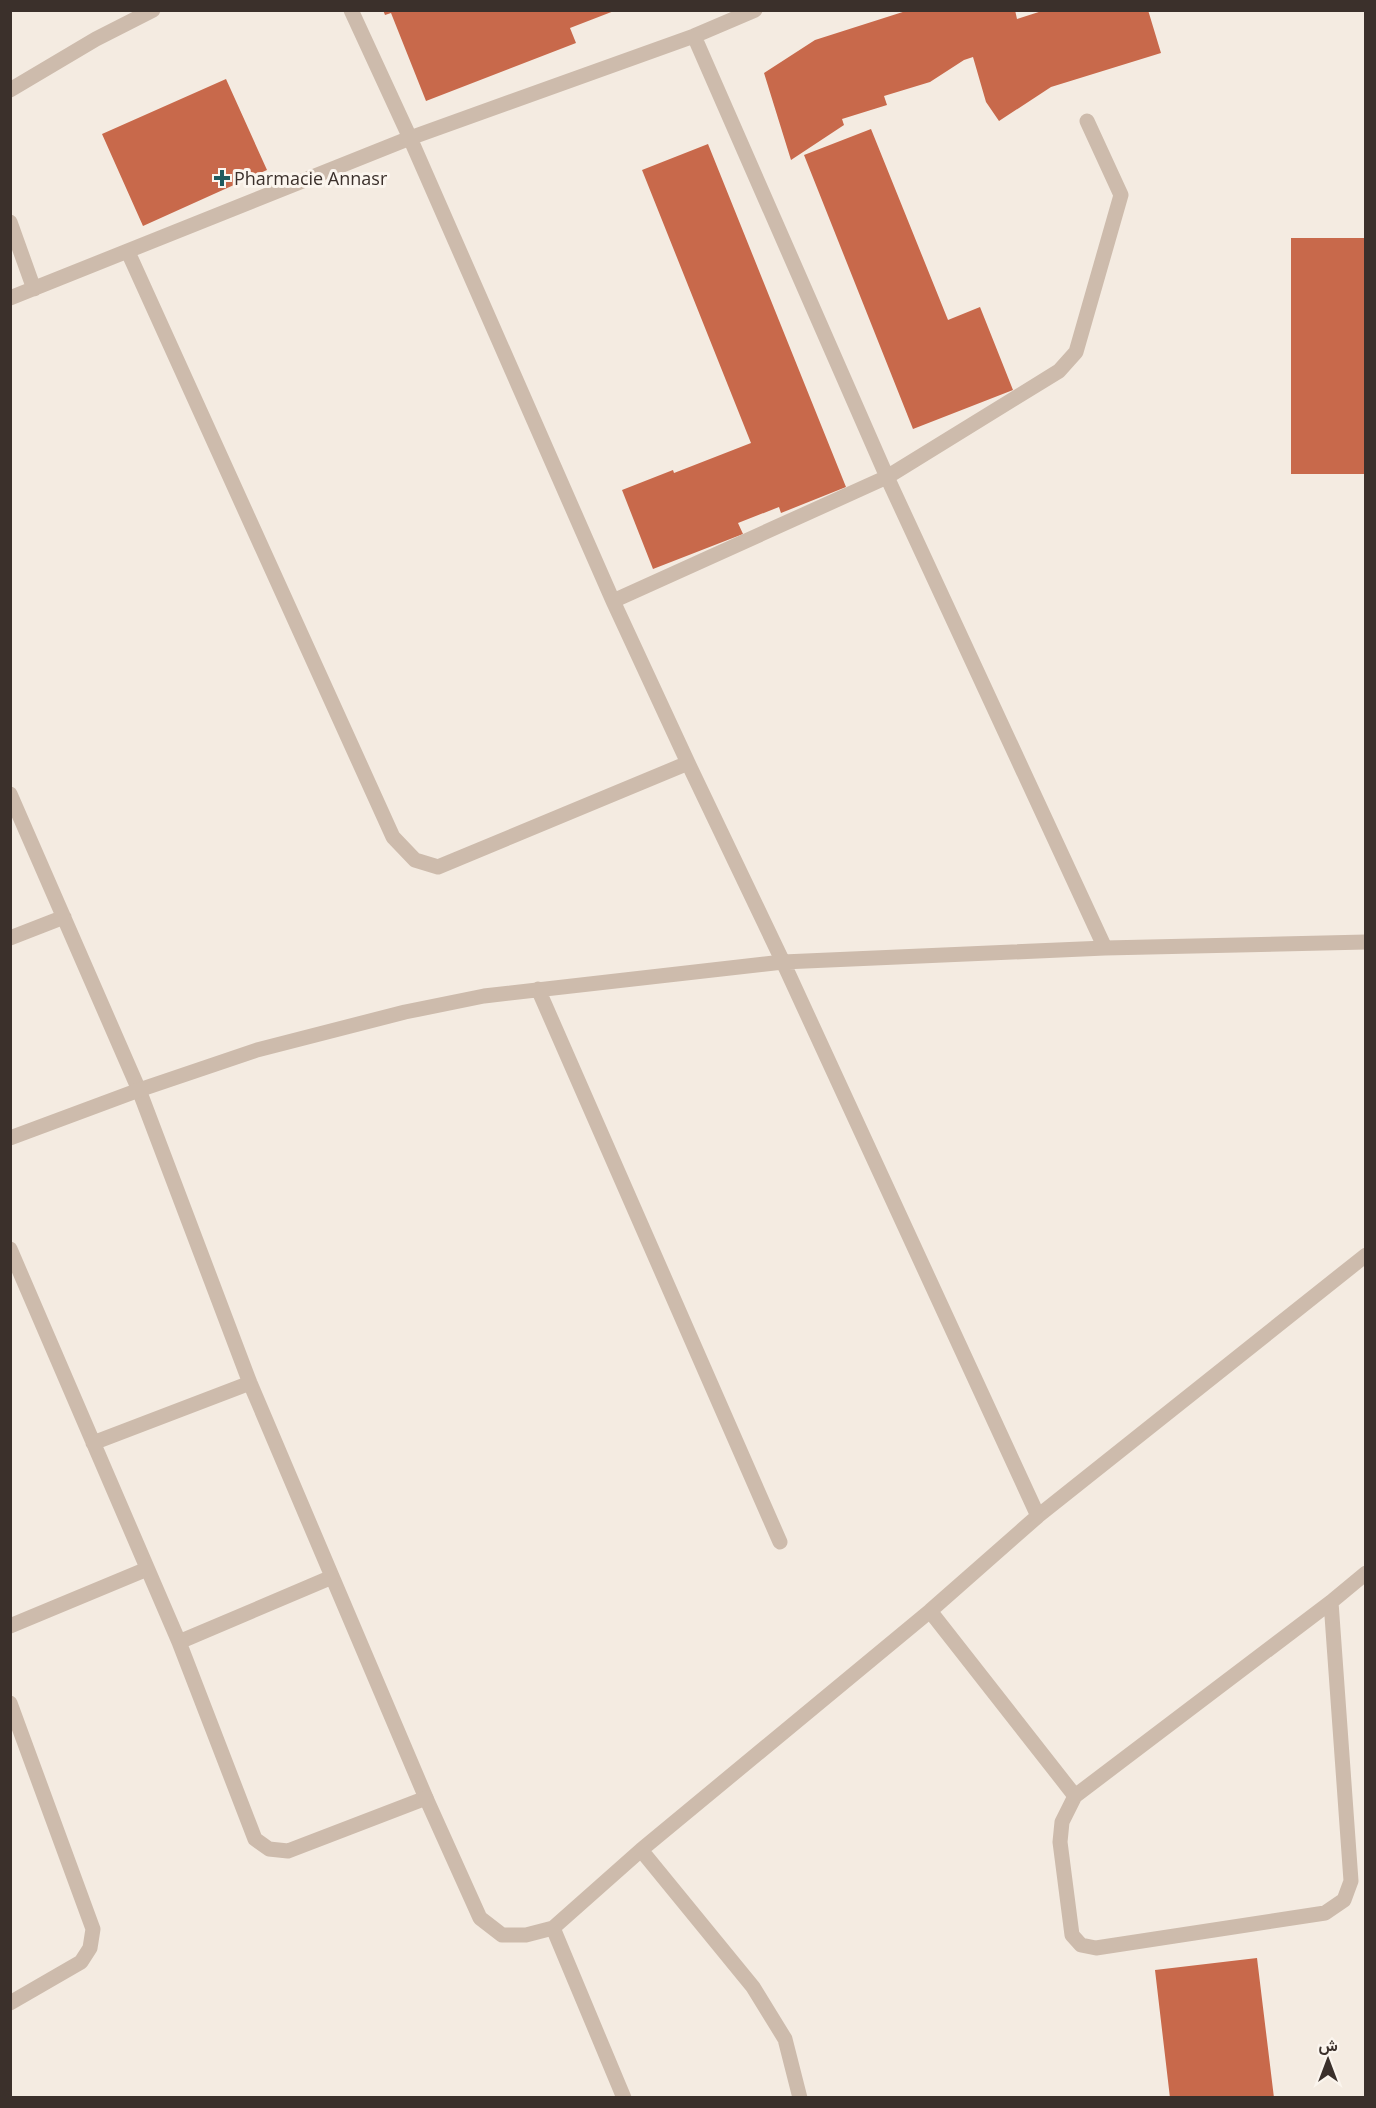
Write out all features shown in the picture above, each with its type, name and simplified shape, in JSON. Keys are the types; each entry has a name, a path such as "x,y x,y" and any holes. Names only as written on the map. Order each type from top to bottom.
{"street":[{"path":"10,90 96,39 153,10"},
{"path":"351,10 410,138 613,601 783,962 1038,1516"},
{"path":"10,298 410,138 694,36 755,10"},
{"path":"694,36 887,477 1105,948"},
{"path":"613,601 887,477 1059,371 1076,352 1120,195 1087,121"},
{"path":"10,222 34,289"},
{"path":"128,252 393,837 415,860 438,867 688,763"},
{"path":"10,794 139,1090 250,1383 426,1798 480,1918 502,1935 526,1935 553,1928 641,1850 930,1611 1038,1516 1365,1255"},
{"path":"10,938 64,917"},
{"path":"10,1138 139,1090 257,1050 371,1021 484,996 783,962 1105,948 1365,942"},
{"path":"538,989 780,1542"},
{"path":"10,1250 179,1641 255,1839 269,1850 288,1851 426,1798"},
{"path":"93,1443 250,1383"},
{"path":"10,1626 147,1569"},
{"path":"1331,1602 1352,1881 1344,1900 1325,1913 1096,1947 1081,1945 1072,1935 1060,1842 1062,1822 1075,1797 1331,1602 1365,1573"},
{"path":"179,1641 332,1576"},
{"path":"930,1611 1075,1797"},
{"path":"10,1703 93,1929 90,1948 81,1962 10,2003"},
{"path":"641,1850 753,1987 785,2039 800,2097"},
{"path":"553,1928 624,2097"}],"building":[{"path":"383,10 614,11 570,28 576,43 426,101 391,13 385,15"},
{"path":"909,10 1015,10 1017,19 1045,10 1148,10 1161,53 1051,87 999,121 986,102 973,57 964,60 930,82 884,96 887,105 842,119 844,125 791,160 764,73 815,40"},
{"path":"226,79 267,170 143,226 102,134"},
{"path":"871,129 948,320 980,307 1013,390 913,429 804,155"},
{"path":"708,144 846,487 781,513 779,507 738,523 743,534 653,569 622,490 673,470 674,473 751,443 642,170"},
{"path":"1291,238 1366,238 1366,474 1291,474"},
{"path":"1257,1958 1274,2098 1170,2098 1155,1970"}],"place":[{"name":"Pharmacie Annasr","path":"222,178"}]}
